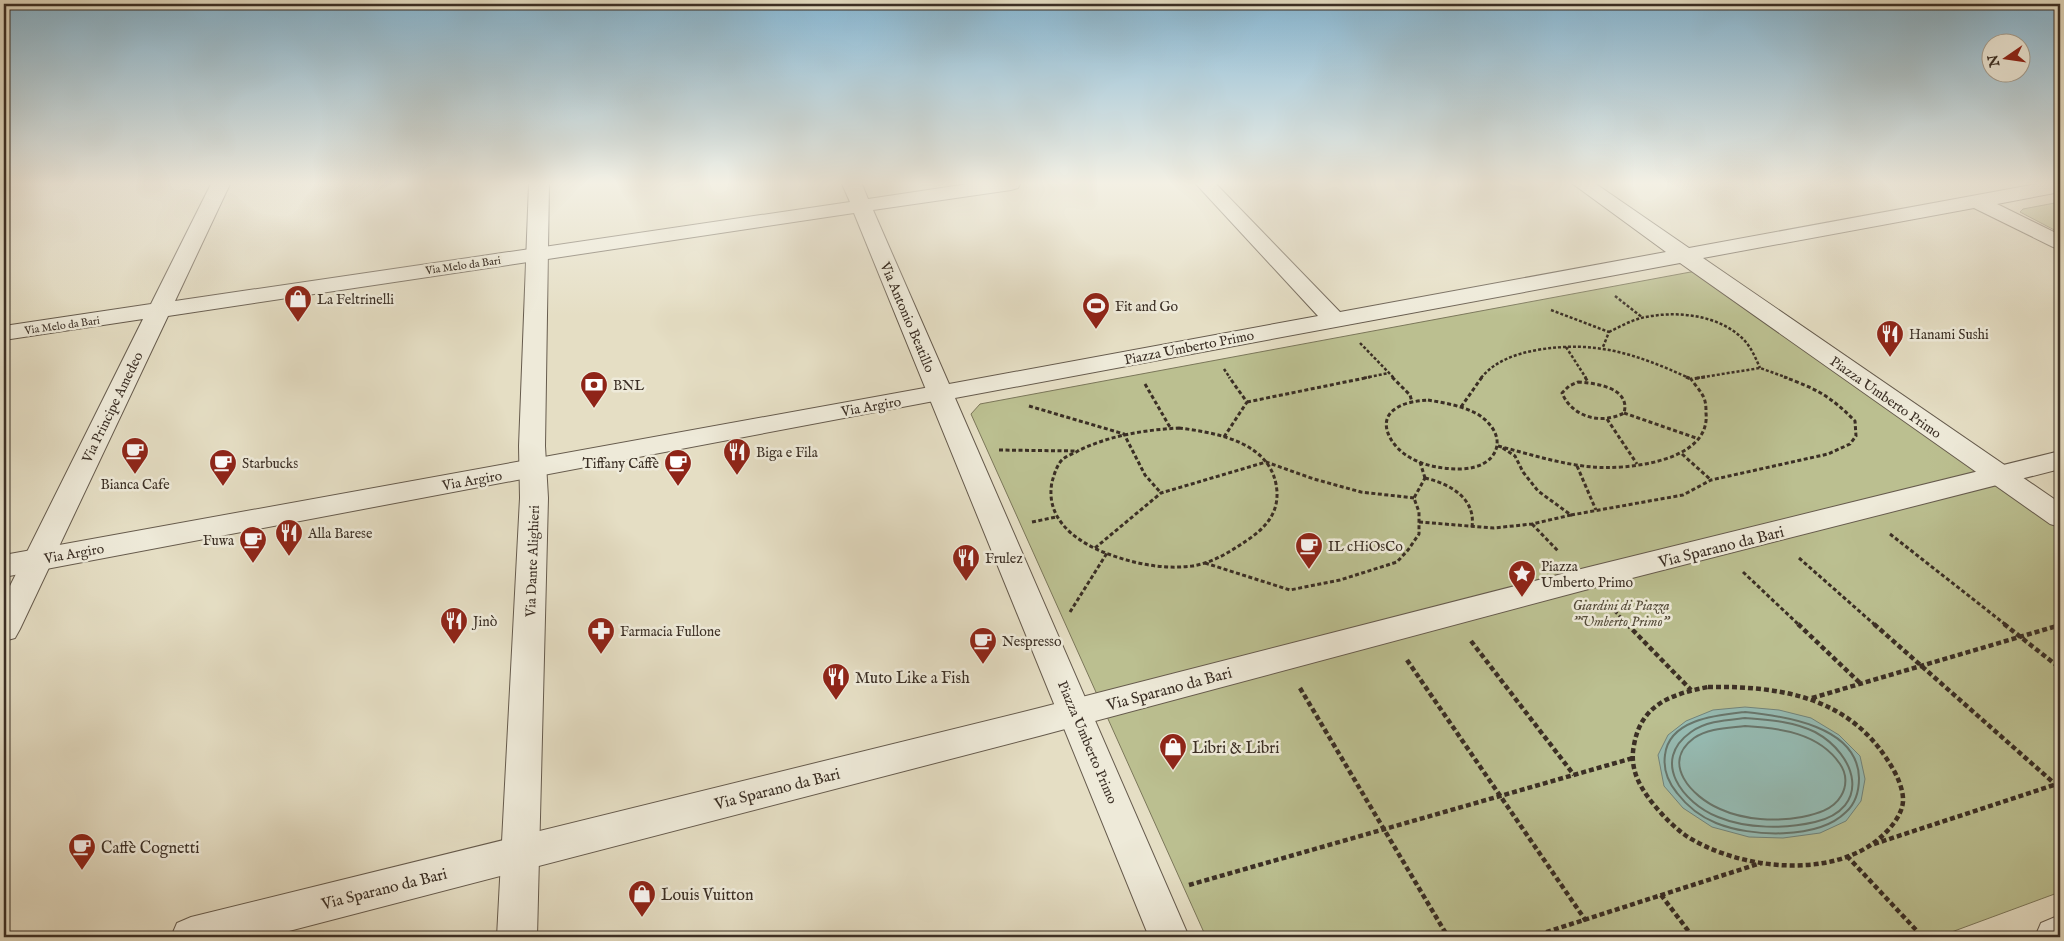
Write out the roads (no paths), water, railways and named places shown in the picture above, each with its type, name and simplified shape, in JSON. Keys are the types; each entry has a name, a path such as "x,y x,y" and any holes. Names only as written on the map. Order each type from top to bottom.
{"street":[{"name":"Via Principe Amedeo","path":"4,629 199,228"},
{"name":"Via Dante Alighieri","path":"517,937 534,498 532,446 537,228"},
{"name":"Via Melo da Bari","path":"4,333 716,228"},
{"name":"Via Antonio Beatillo","path":"871,228 941,393"},
{"path":"1247,228 1334,320"},
{"path":"1647,228 1682,256 1836,228"},
{"path":"2030,228 2060,243"},
{"name":"Piazza Umberto Primo","path":"1169,937 941,393 1682,256 2060,517"},
{"name":"Via Argiro","path":"4,566 941,393"},
{"name":"Via Sparano da Bari","path":"191,937 1076,712 1585,579 1771,534 2060,460"},
{"path":"2055,937 2060,935"}],"water":[{"path":"1745,707 1779,710 1811,718 1839,735 1860,756 1865,779 1861,801 1846,821 1820,833 1783,838 1749,837 1712,827 1683,808 1664,786 1658,755 1668,735 1686,721 1713,710"}],"place":[{"name":"La Feltrinelli","path":"298,323"},
{"name":"Fit and Go","path":"1096,330"},
{"name":"Hanami Sushi","path":"1890,358"},
{"name":"BNL","path":"594,409"},
{"name":"Bianca Cafe","path":"135,475"},
{"name":"Biga e Fila","path":"737,476"},
{"name":"Starbucks","path":"223,487"},
{"name":"Tiffany Caffè","path":"678,487"},
{"name":"Alla Barese","path":"289,557"},
{"name":"Fuwa","path":"253,564"},
{"name":"IL cHiOsCo","path":"1309,570"},
{"name":"Frulez","path":"966,582"},
{"name":"Piazza Umberto Primo","path":"1522,598"},
{"name":"Jinò","path":"454,645"},
{"name":"Farmacia Fullone","path":"601,655"},
{"name":"Nespresso","path":"983,665"},
{"name":"Muto Like a Fish","path":"836,701"},
{"name":"Libri & Libri","path":"1173,771"},
{"name":"Caffè Cognetti","path":"82,871"},
{"name":"Louis Vuitton","path":"642,918"}],"park label":[{"name":"Giardini di Piazza \"Umberto Primo\"","path":"1621,614"}]}
